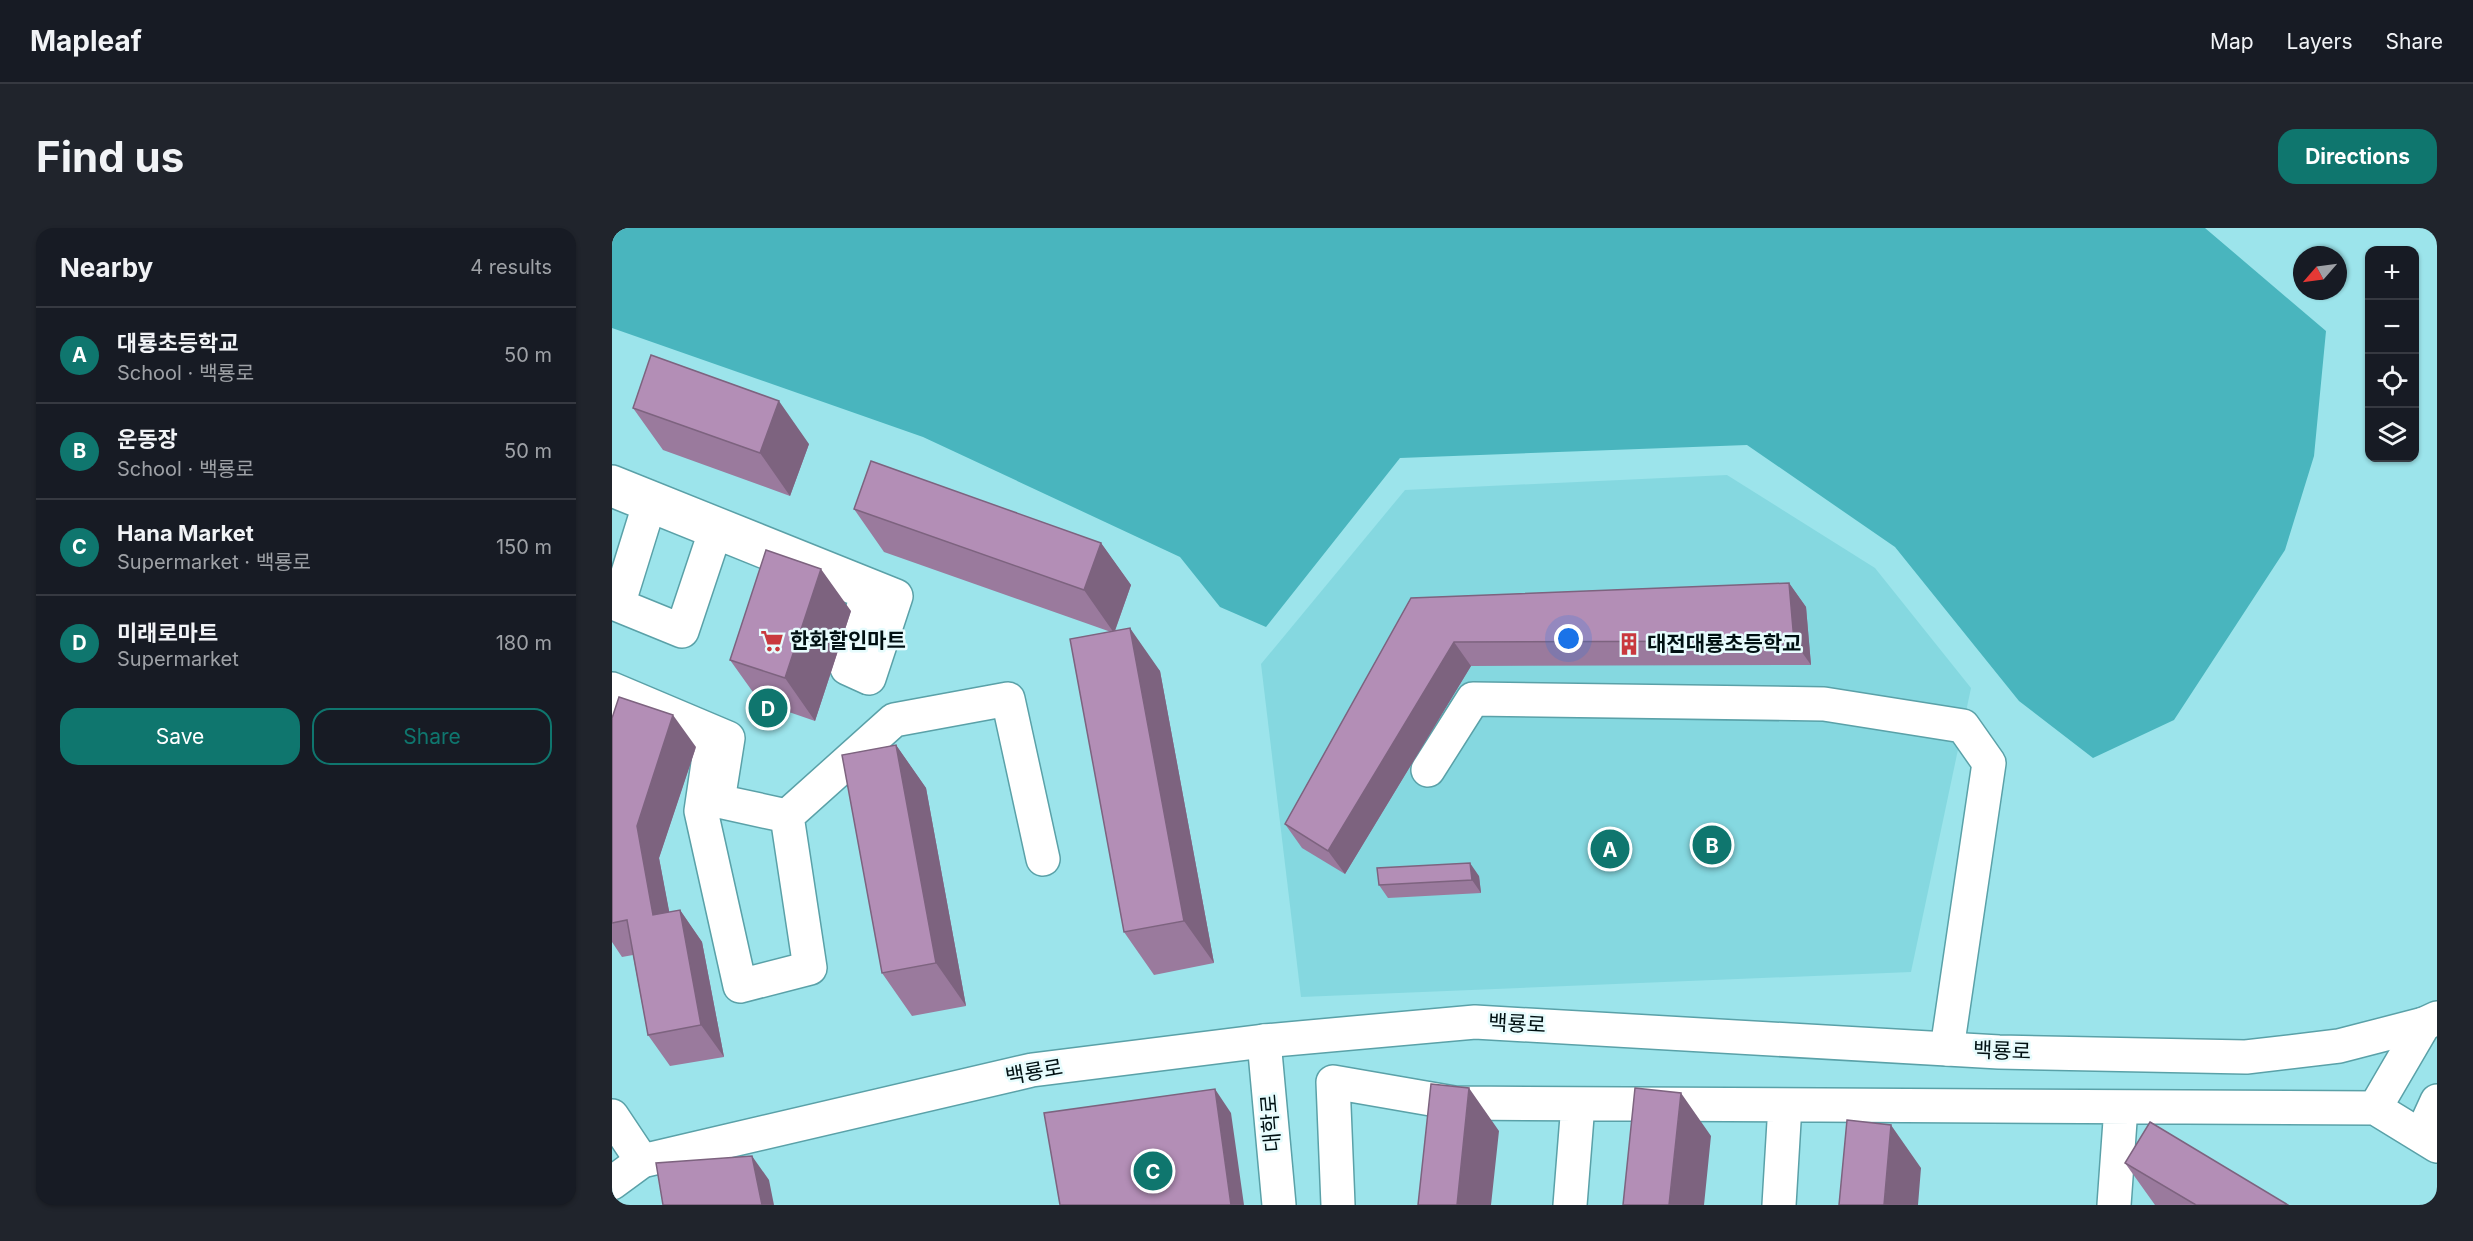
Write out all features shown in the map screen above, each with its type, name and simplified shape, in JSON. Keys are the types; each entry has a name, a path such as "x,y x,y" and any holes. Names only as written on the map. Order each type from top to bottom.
{"street":[{"path":"612,482 896,596 870,678 847,668 867,593 612,490"},
{"path":"650,505 618,604 682,631 715,532"},
{"path":"612,689 728,738 718,801 787,816"},
{"path":"787,816 894,720 1008,699 1043,859"},
{"path":"1428,770 1473,699 1824,704 1963,726 1989,764 1947,1049"},
{"path":"612,701 711,743 701,811 740,986 810,968 787,816"},
{"path":"2375,1108 2431,1021"},
{"name":"백룡로","path":"612,1183 642,1161 1032,1070 1264,1041 1475,1022 1947,1049 2246,1057 2339,1046 2431,1021"},
{"name":"대학로","path":"1264,1041 1279,1205"},
{"path":"1338,1205 1334,1082 1454,1103 2375,1108 2429,1141 2437,1101"},
{"path":"1570,1205 1578,1104"},
{"path":"1779,1205 1785,1105"},
{"path":"2114,1205 2121,1107"},
{"path":"612,1116 642,1161"}],"shaded area":[{"path":"612,228 2205,228 2326,331 2314,456 2285,550 2174,720 2093,758 2019,701 1895,547 1747,445 1400,458 1266,627 1220,607 1180,557 923,437 612,328"},
{"path":"1727,475 1875,568 1971,688 1911,972 1301,997 1261,664 1405,490"}],"building":[{"path":"651,355 779,401 760,453 633,408"},
{"path":"871,461 1101,543 1084,590 854,509"},
{"path":"766,550 821,569 785,678 730,660"},
{"path":"1789,583 1794,641 1454,642 1328,851 1285,824 1411,598"},
{"path":"1130,628 1184,921 1124,932 1070,639"},
{"path":"619,697 673,715 637,826 653,915 680,910 701,1025 648,1035 627,920 612,923 612,718"},
{"path":"896,745 936,963 882,973 842,755"},
{"path":"1470,863 1472,880 1379,885 1377,868"},
{"path":"1431,1084 1469,1088 1457,1205 1418,1205"},
{"path":"1635,1088 1681,1093 1669,1205 1623,1205"},
{"path":"1215,1089 1231,1205 1060,1205 1044,1113"},
{"path":"1847,1120 1891,1125 1884,1205 1839,1205"},
{"path":"2150,1122 2288,1205 2196,1205 2125,1163"},
{"path":"752,1156 762,1205 663,1205 656,1163"}],"place":[{"name":"한화할인마트","path":"772,641"},
{"name":"대전대룡초등학교","path":"1629,644"},
{"name":"미래로마트","path":"768,708"},
{"name":"운동장","path":"1712,845"},
{"name":"대룡초등학교","path":"1610,849"},
{"name":"Hana Market","path":"1153,1171"}]}
